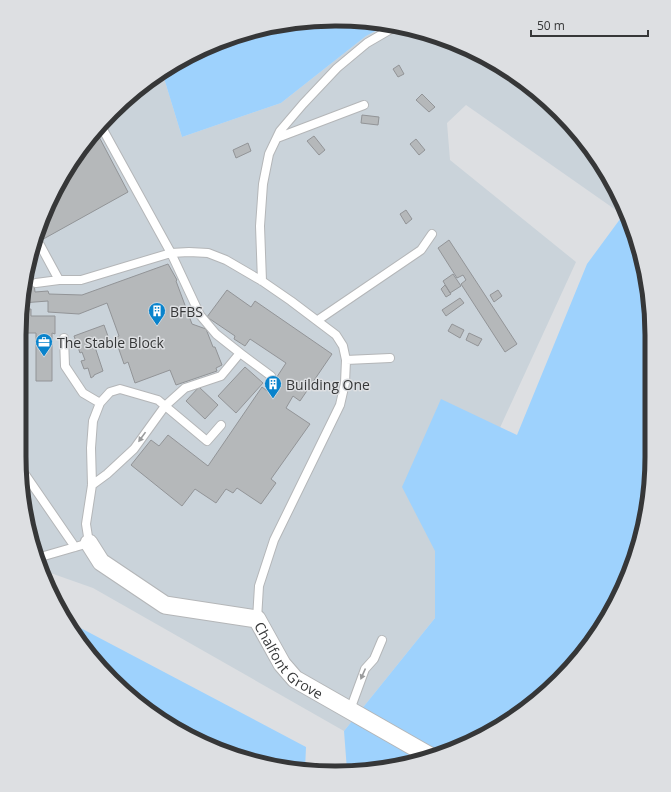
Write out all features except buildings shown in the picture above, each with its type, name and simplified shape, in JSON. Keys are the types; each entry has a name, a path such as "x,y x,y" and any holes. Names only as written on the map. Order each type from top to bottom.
{"street":[{"name":"Chalfont Grove","path":"82,545 101,562 165,605 257,619 282,664 295,679 424,753"}],"lane":[{"path":"262,281 260,226 263,184 269,154 276,138 280,131 303,104 337,68 367,43 388,31"},
{"path":"276,138 364,105"},
{"path":"103,131 171,254 200,315 216,334 271,376"},
{"path":"318,320 421,250 432,234"},
{"path":"40,245 59,280"},
{"path":"36,283 59,280 81,280 171,254 189,252 208,253 226,260 262,281 318,320 336,335 343,346 346,360 345,383 340,405 274,540 259,586 257,619"},
{"path":"64,338 65,366 83,393 100,403"},
{"path":"92,485 107,474 134,448 165,406 185,388 221,376 240,353"},
{"path":"346,360 390,358"},
{"path":"82,545 92,485 91,448 94,420 100,403 110,392 120,389 158,400 207,441 221,425"},
{"path":"27,476 82,545"},
{"path":"42,556 82,545"},
{"path":"350,710 365,669 374,659 382,640"}],"shaded area":[{"path":"336,26 379,29 366,36 281,103 182,137 164,78 181,67 236,42 275,32"},
{"path":"379,29 396,32 435,42 490,67 507,78 540,103 568,131 581,147 604,181 619,212 466,105 447,123 450,160 576,262 498,432 435,618 344,731 93,588 49,572 42,556 32,517 27,477 26,336 32,275 42,236 58,199 67,181 90,147 103,131 131,103 164,78 182,137 281,103 366,36"},
{"path":"621,218 629,236 639,275 644,315 645,456 639,517 629,556 613,593 593,628 568,661 540,689 507,714 472,734 435,750 396,760 347,765 344,731 435,618 435,551 402,487 441,399 517,435 587,264"},
{"path":"77,626 306,747 305,764 275,760 236,750 181,725 147,702 131,689 103,661"}],"place":[{"name":"BFBS","path":"157,326"},
{"name":"The Stable Block","path":"44,357"},
{"name":"Building One","path":"273,399"}]}
